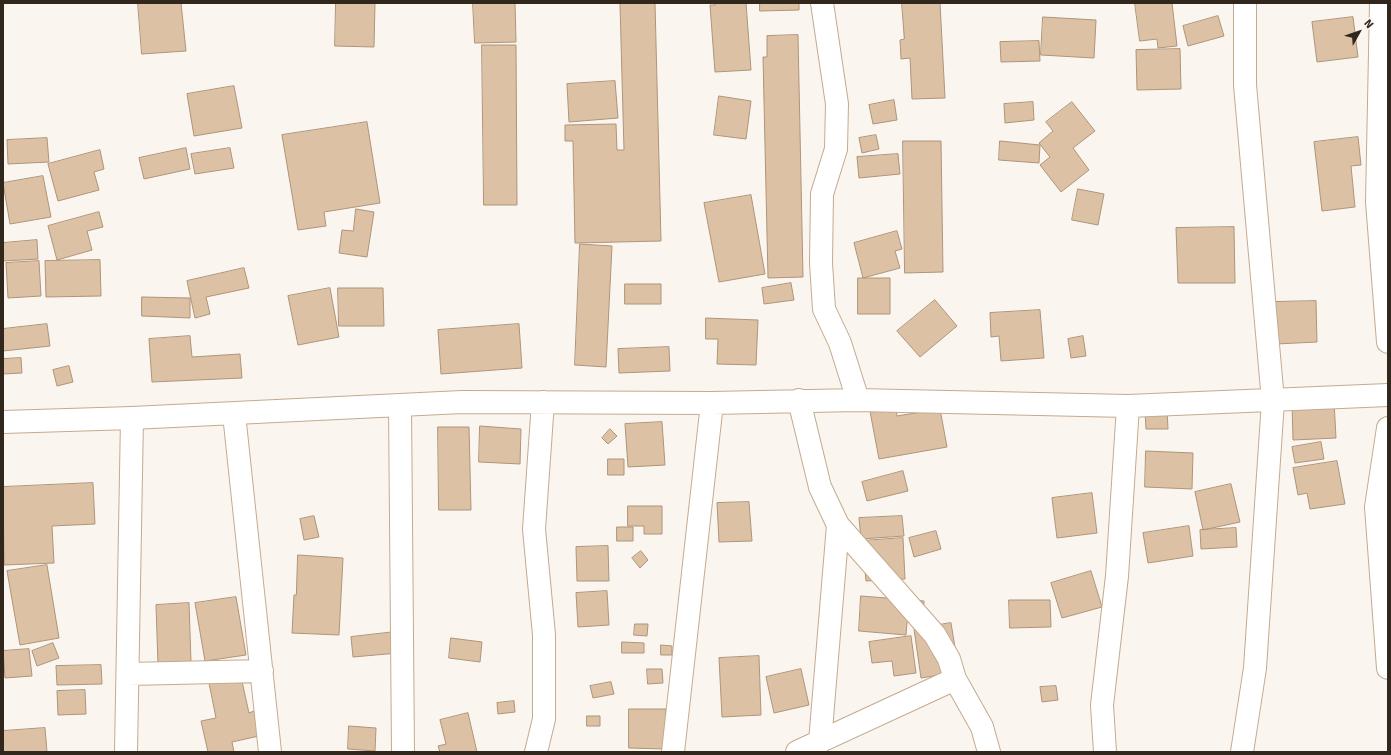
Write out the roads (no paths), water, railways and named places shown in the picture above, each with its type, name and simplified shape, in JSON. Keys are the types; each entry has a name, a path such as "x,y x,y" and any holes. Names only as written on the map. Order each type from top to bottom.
{"street":[{"path":"822,3 837,104 836,149 822,194 821,263 824,309 840,343 858,400"},
{"path":"1242,752 1254,668 1273,400 1245,85 1245,3"},
{"path":"1381,3 1377,202 1388,342"},
{"path":"3,422 234,414 462,402 712,403 799,400 858,400 1128,406 1388,395"},
{"path":"799,400 820,487 838,524 935,635 949,659 955,679 982,727 989,752"},
{"path":"536,752 544,719 544,636 534,529 543,402"},
{"path":"673,752 712,403"},
{"path":"400,405 403,752"},
{"path":"1105,752 1102,706 1117,576 1128,406"},
{"path":"234,414 270,752"},
{"path":"126,752 132,418"},
{"path":"1388,428 1376,507 1388,668"},
{"path":"820,742 838,524"},
{"path":"128,674 262,671"},
{"path":"797,752 955,679"}]}
